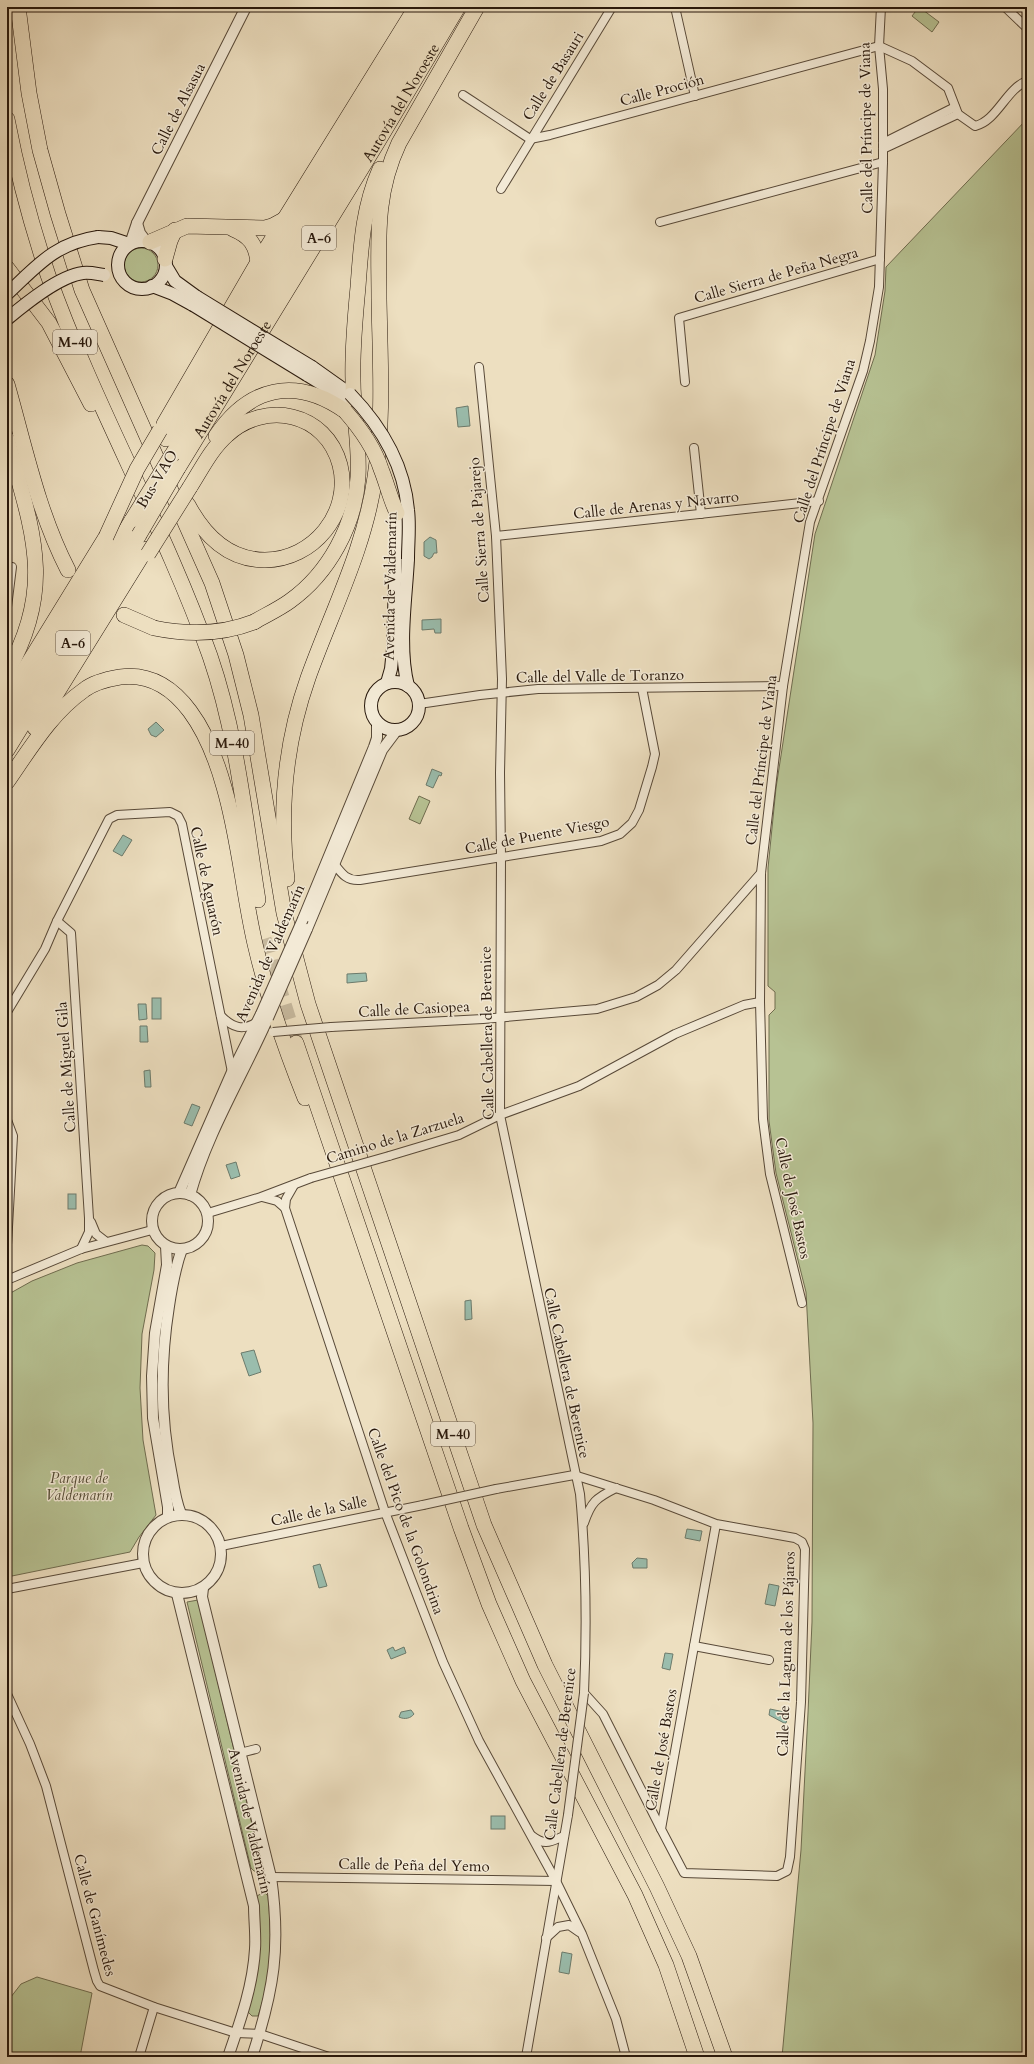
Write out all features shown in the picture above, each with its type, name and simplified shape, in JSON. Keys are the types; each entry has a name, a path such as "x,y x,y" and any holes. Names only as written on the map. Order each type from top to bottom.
{"highway":[{"name":"M-40","path":"18,7 29,93 40,150 82,290 184,516 212,583 236,655 251,715 284,913 308,1004 484,1525 545,1665 653,1880 689,1956 725,2057"},
{"path":"163,435 258,262 416,7"},
{"name":"Autovía del Noroeste","path":"7,698 106,537 163,435 429,7"},
{"name":"Bus-VAO","path":"7,725 132,520 175,462 443,7"},
{"name":"Autovía del Noroeste","path":"7,750 139,535 175,462 373,150 458,7"},
{"path":"124,615 154,628 185,633 226,630 254,622 292,600 314,579 334,552 347,526 354,504 358,477 353,359 361,238 366,212 377,175 394,137 470,7"},
{"path":"308,1004 290,906 283,828 285,785 289,752 298,709 316,656 358,552 369,510 375,476 380,398 378,236 380,203 388,166 399,143 477,7"},
{"name":"M-40","path":"7,118 14,156 48,274 84,364 171,555 211,659 228,720 264,939"},
{"path":"148,242 175,230 196,225 266,228 285,219"},
{"path":"226,226 249,238 255,246 258,262"},
{"path":"165,263 170,241 175,230"},
{"path":"7,268 49,323 68,358 126,476 171,555"},
{"path":"112,359 199,525 214,541 234,554 257,560 272,560 292,555 309,547 330,525 338,503 341,475 340,465 330,444 316,428 298,418 288,415 268,415 250,419 226,435 189,485"},
{"path":"7,384 44,514 55,545 68,570"},
{"path":"7,775 189,485 217,435 233,415 250,401 270,393 288,390 348,403 358,426 381,467 390,499 397,513"},
{"path":"7,439 31,522 35,549 36,579 33,611 24,638 7,672"},
{"path":"7,782 43,731 66,704 85,689 107,679 128,676 148,679 165,687 183,702 195,718 208,742 225,789 245,881 255,943 285,1048 395,1336"},
{"name":"M-40","path":"296,1043 460,1528 490,1604 523,1681 635,1895 666,1965 697,2057"}],"main road":[{"path":"7,294 53,253 72,242 98,237 111,238 129,244 148,242 161,251 165,263 161,278 152,286 137,288 124,280 104,275 83,273 66,279 33,299 7,319"},
{"path":"124,280 119,273 118,261 121,253 129,244"},
{"name":"Avenida de Valdemarín","path":"165,263 175,281 195,301 310,371 325,386 374,421 398,464 404,486 408,511 408,559 404,650 404,671 408,686"},
{"name":"Avenida de Valdemarín","path":"152,286 195,301"},
{"name":"Avenida de Valdemarín","path":"387,683 391,669 393,649 397,513"},
{"path":"398,682 408,686 417,696 419,704 419,712 413,722 404,728 397,730 386,728 377,722 372,714 372,700 376,691 387,683 398,682"}],"street":[{"name":"Calle de Alsasua","path":"129,244 137,224 246,7"},
{"name":"Calle de Basauri","path":"530,138 612,7"},
{"path":"675,7 695,96"},
{"name":"Calle del Príncipe de Viana","path":"760,1002 761,872 783,686 810,522 819,501 863,371 878,295 883,162 883,88 879,46 881,7"},
{"path":"1005,7 1027,28"},
{"path":"879,46 912,60 948,88 956,110 975,126 982,124 1004,100 1027,81"},
{"name":"Calle Proción","path":"530,138 550,135 879,46"},
{"path":"463,95 530,138 501,189"},
{"path":"883,146 956,110"},
{"path":"660,222 883,162"},
{"path":"137,224 140,233 148,242"},
{"name":"Calle Sierra de Peña Negra","path":"685,382 679,318 880,259"},
{"name":"Calle Sierra de Pajarejo","path":"479,366 496,536 503,692"},
{"path":"694,448 701,514"},
{"name":"Calle de Arenas y Navarro","path":"496,536 819,501"},
{"path":"7,607 12,567"},
{"name":"Calle del Valle de Toranzo","path":"419,704 503,692 538,689 783,686"},
{"name":"Calle de Puente Viesgo","path":"335,865 346,878 351,880 360,880 601,841 620,834 632,823 639,810 655,754 642,688"},
{"name":"Calle Cabellera de Berenice","path":"503,692 500,774 500,1115 574,1475 580,1494 583,1528 587,1636 584,1693 568,1815 526,2057"},
{"name":"Avenida de Valdemarín","path":"190,1195 194,1179 228,1101 374,748 377,738 377,722"},
{"name":"Avenida de Valdemarín","path":"179,1193 232,1072 260,1023 307,930 382,750 397,730"},
{"name":"Calle de Aguarón","path":"7,1012 45,949 57,921 109,819 117,815 170,812 178,816 182,824 232,1072"},
{"name":"Calle de Casiopea","path":"233,1027 244,1028 260,1023 273,1032 331,1027 500,1018 597,1010 636,997 658,985 676,970 761,872"},
{"name":"Calle de Miguel Gila","path":"57,921 71,933 89,1218 89,1232 81,1248"},
{"name":"Camino de la Zarzuela","path":"208,1213 261,1197 311,1178 459,1135 500,1115 578,1086 675,1034 744,1005 760,1002"},
{"name":"Calle de José Bastos","path":"760,1002 763,1119 769,1166 802,1303"},
{"path":"221,1016 233,1027 228,1029 225,1037"},
{"path":"7,1120 12,1136 7,1245"},
{"path":"285,1208 286,1199 294,1185"},
{"path":"179,1193 190,1195 200,1200 208,1213 209,1223 203,1237 192,1246 182,1249 166,1246 157,1240 152,1230 151,1216 158,1202 170,1194 179,1193"},
{"path":"261,1197 277,1201 285,1208"},
{"name":"Calle del Pico de la Golondrina","path":"285,1208 385,1512 443,1662 479,1741 528,1833 556,1881 582,1934 616,2019 626,2057"},
{"name":"Calle de Miguel Gila","path":"89,1218 96,1234 105,1241"},
{"path":"8,1276 81,1248 152,1230"},
{"path":"166,1246 167,1265 155,1333 152,1376 153,1418 168,1507 168,1517"},
{"path":"181,1514 166,1445 163,1417 162,1376 166,1326 176,1266 182,1249"},
{"name":"Calle de la Laguna de los Pájaros","path":"423,1505 496,1489 574,1475 616,1488 716,1524 796,1538 802,1542 805,1549 801,1702 790,1857 787,1871"},
{"path":"583,1528 590,1506 596,1499 616,1488"},
{"name":"Calle de la Salle","path":"221,1546 423,1505"},
{"path":"181,1514 196,1517 211,1528 221,1546 220,1564 214,1578 203,1588 191,1593 177,1594 165,1590 151,1580 143,1563 142,1549 146,1538 155,1525 168,1517 181,1514"},
{"name":"Calle de José Bastos","path":"716,1524 660,1829 684,1873 777,1876 787,1871"},
{"path":"7,1590 143,1563"},
{"name":"Avenida de Valdemarín","path":"203,1588 202,1597 271,1877 275,1905 276,1950 271,1992 260,2034 252,2057"},
{"name":"Avenida de Valdemarín","path":"177,1594 254,1906 255,1949 252,1977 228,2057"},
{"path":"694,1646 770,1660"},
{"path":"584,1693 602,1714 660,1829"},
{"name":"Calle de Ganímedes","path":"7,1694 30,1744 46,1786 97,1981 106,1989 154,2008 236,2033 260,2034 329,2057"},
{"name":"Avenida de Valdemarín","path":"240,1753 256,1749"},
{"path":"528,1833 540,1842 549,1842 564,1836"},
{"name":"Calle de Peña del Yemo","path":"271,1877 556,1881"},
{"path":"546,1938 558,1927 569,1925 582,1934"},
{"path":"138,2057 154,2008"}],"green space":[{"path":"919,7 939,22 932,32 912,16"},
{"path":"1027,119 1027,2057 782,2057 801,1850 808,1713 812,1622 813,1423 806,1292 776,1173 769,1121 769,1015 775,1009 775,992 768,986 768,868 776,788 815,534 875,355 885,291 886,267"},
{"path":"144,248 153,253 157,258 157,272 153,277 148,281 138,282 134,281 125,272 124,262 125,258 134,249"},
{"path":"419,796 430,801 420,824 409,819"},
{"name":"Parque de Valdemarín","path":"142,1245 148,1246 155,1253 154,1270 142,1334 140,1388 143,1440 156,1515 139,1537 130,1552 7,1577 7,1295 32,1281 77,1263"},
{"path":"198,1600 262,1866 258,1871 254,1871 251,1868 187,1602"},
{"path":"264,1892 268,1896 270,1957 263,2001 258,2016 252,2016 248,2012 256,1969 258,1926 257,1896"},
{"path":"37,1977 92,1993 80,2057 7,2057 7,2002 21,1984"}],"shaded area":[{"path":"468,406 470,426 458,427 456,408"},
{"path":"430,537 436,540 437,553 434,553 429,559 424,556 424,542"},
{"path":"441,619 441,633 435,633 434,629 422,630 422,620"},
{"path":"156,722 164,730 156,737 151,735 148,729"},
{"path":"432,769 442,773 441,776 439,775 433,788 426,785"},
{"path":"123,835 132,840 122,856 113,851"},
{"path":"366,973 367,981 347,983 347,974"},
{"path":"152,998 161,998 161,1019 152,1019"},
{"path":"138,1004 146,1004 147,1019 139,1020"},
{"path":"140,1026 147,1026 148,1042 140,1042"},
{"path":"150,1070 151,1087 145,1087 144,1071"},
{"path":"192,1104 200,1107 192,1126 184,1123"},
{"path":"236,1162 240,1176 231,1179 226,1165"},
{"path":"68,1194 76,1194 76,1209 68,1209"},
{"path":"471,1300 472,1319 465,1320 465,1301"},
{"path":"254,1350 261,1372 249,1376 241,1353"},
{"path":"687,1529 702,1531 700,1541 685,1538"},
{"path":"637,1558 647,1559 647,1568 633,1568 632,1563"},
{"path":"320,1564 327,1586 319,1588 313,1566"},
{"path":"769,1584 779,1586 775,1606 765,1604"},
{"path":"393,1647 395,1651 404,1647 406,1653 391,1659 387,1650"},
{"path":"665,1653 673,1654 670,1670 662,1668"},
{"path":"770,1709 789,1713 786,1723 769,1715"},
{"path":"411,1710 414,1714 411,1717 399,1717 401,1712"},
{"path":"491,1816 505,1816 505,1829 491,1829"},
{"path":"562,1952 572,1954 569,1974 559,1972"}],"tunnel":[{"path":"264,939 296,1043"}]}
